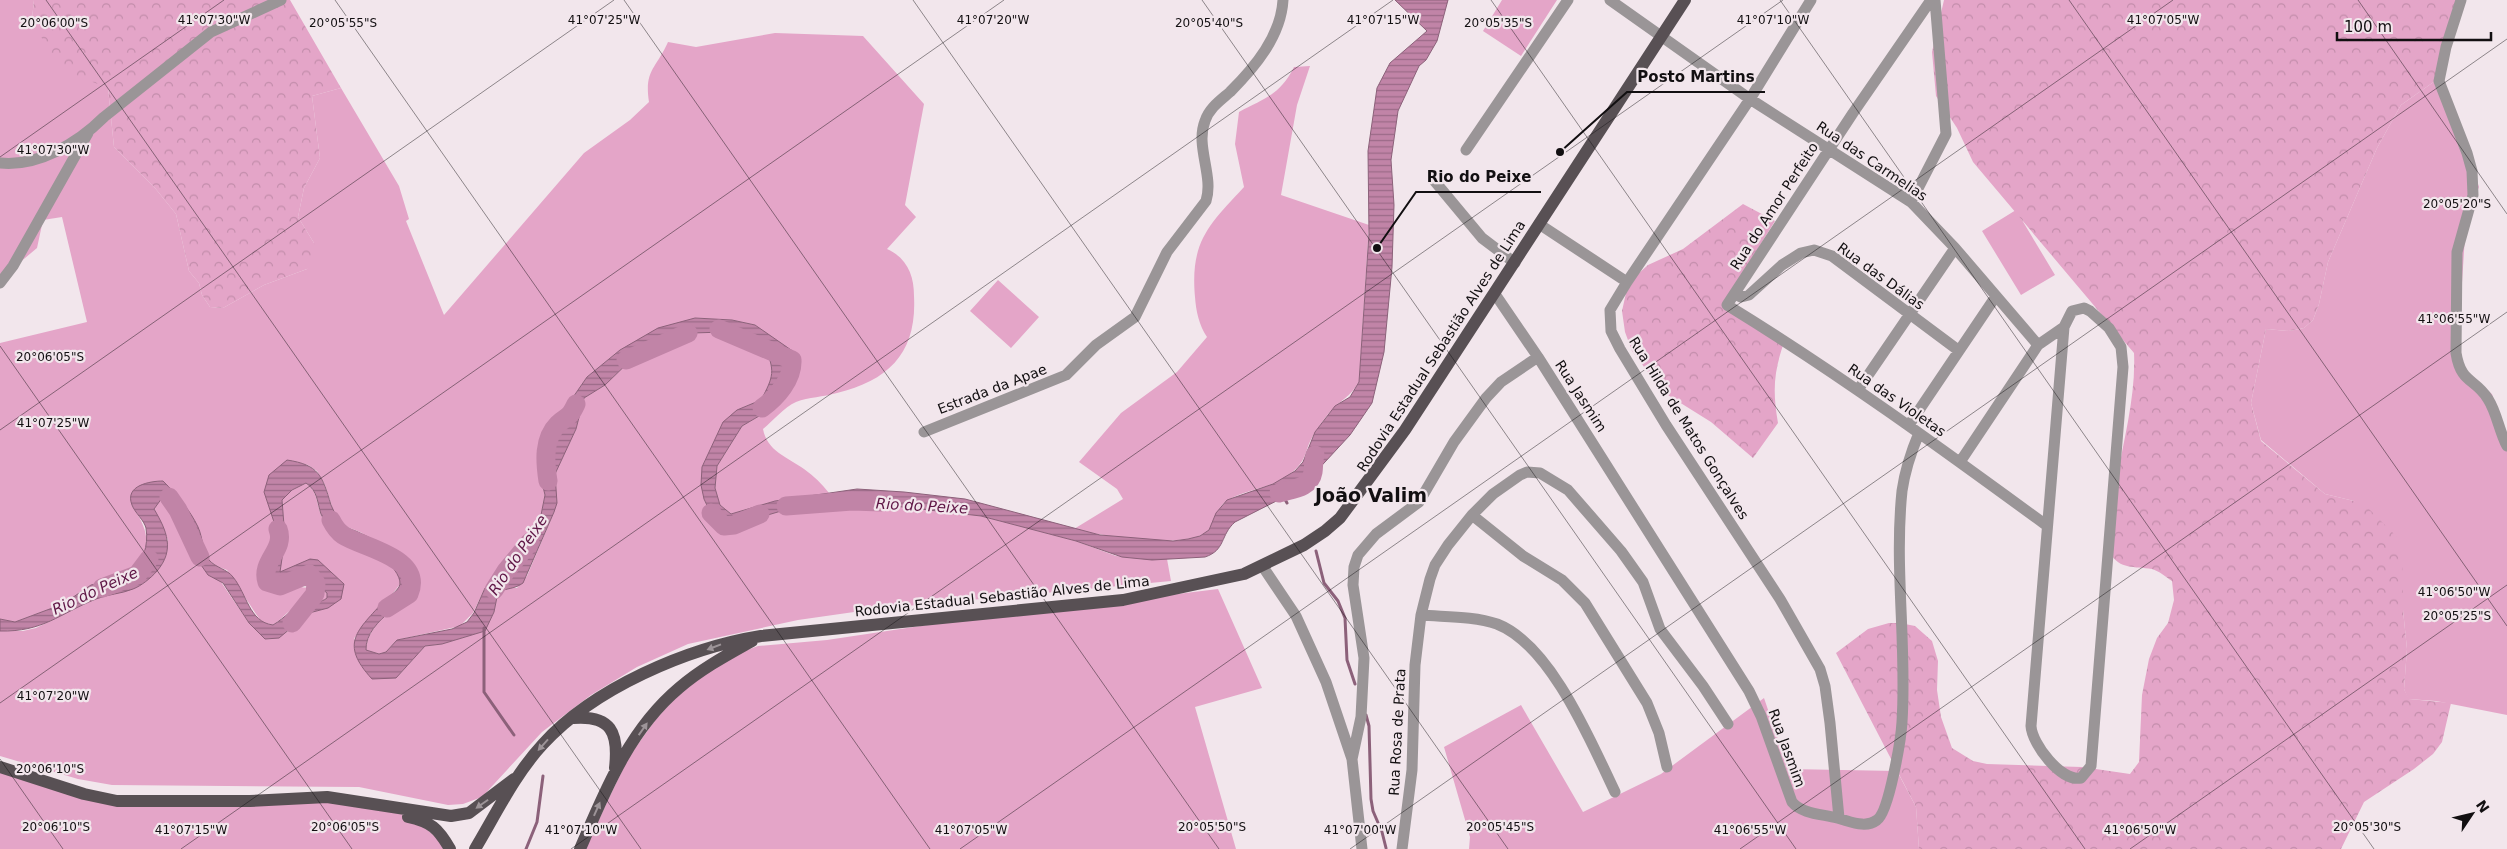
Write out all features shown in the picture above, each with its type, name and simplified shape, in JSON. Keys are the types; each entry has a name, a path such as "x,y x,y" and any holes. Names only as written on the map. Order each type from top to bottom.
{"main road":[{"name":"Rodovia Estadual Sebastião Alves de Lima","path":"475,849 520,775 542,745 570,718 625,681 729,641 761,636 1122,600 1224,580 1263,567 1325,531 1353,503 1405,430 1684,0"},
{"name":"Rodovia Estadual Sebastião Alves de Lima","path":"580,849 615,769 656,710 678,688 705,668 761,636"},
{"path":"570,718 590,716 603,720 612,731 617,748 615,769"},
{"path":"0,767 84,794 117,801 250,801 327,797 451,816 468,813 520,775"},
{"path":"327,797 427,822 442,834 450,849"}],"street":[{"path":"0,163 14,164 38,158 56,151 89,132 104,117 211,32 281,0"},
{"name":"Estrada da Apae","path":"924,432 1066,376 1096,345 1135,317 1167,252 1206,201 1208,190 1202,144 1205,119 1214,106 1256,63 1270,42 1278,23 1283,0"},
{"path":"1466,150 1568,0"},
{"name":"Rua das Carmelias","path":"1610,0 1750,99 1911,202 1955,248 2038,344"},
{"name":"Rua Hilda de Matos Gonçalves","path":"1811,0 1750,99 1610,310 1611,331 1620,349 1666,424 1780,599 1820,669 1828,704 1839,818"},
{"name":"Rua do Amor Perfeito","path":"1728,305 1829,150 1931,0"},
{"path":"1911,202 1946,134 1936,0"},
{"path":"2460,0 2446,47 2439,81 2467,154 2474,186 2460,236 2456,269 2456,353 2458,367 2488,398 2507,446"},
{"path":"0,283 13,266 89,132"},
{"path":"1432,178 1482,238 1515,263"},
{"path":"1539,224 1627,282"},
{"path":"1858,390 1955,248"},
{"name":"Rua das Dálias","path":"1735,294 1741,297 1749,295 1793,258 1814,250 1832,256 1958,350"},
{"name":"Rua Jasmim","path":"1495,294 1538,357 1749,691 1761,716 1789,797 1799,808 1866,824 1879,819 1887,798 1895,769 1902,722 1900,534 1902,492 1910,453 1919,433"},
{"path":"1909,425 1996,296"},
{"name":"Rua das Violetas","path":"1728,305 1909,425 2046,525"},
{"path":"2084,308 2090,311 2116,337 2122,354 2091,766 2078,779 2062,771 2050,761 2040,750 2032,734 2046,525 2064,327 2072,312 2084,308"},
{"path":"1960,462 2038,344 2064,327"},
{"path":"1352,759 1361,717 1364,658 1353,585 1358,555 1376,534 1419,502 1454,442 1486,398 1502,382 1538,357"},
{"name":"Rua Rosa de Prata","path":"1401,847 1412,770 1415,665 1421,615 1435,565 1472,515 1493,494 1511,480 1527,472 1540,473 1568,490 1632,566 1648,592 1660,628 1703,686 1728,724"},
{"path":"1472,515 1524,556 1562,580 1584,603 1647,703 1659,733 1667,767"},
{"path":"1263,567 1296,616 1311,644 1326,682 1352,759 1362,849"},
{"path":"1421,615 1489,622 1504,628 1521,640 1548,668 1588,736 1615,792"}],"green space":[{"path":"0,0 34,0 32,19 108,88 114,147 155,188 176,214 189,271 199,283 202,295 210,307 223,308 264,285 307,269 314,243 298,217 304,188 320,158 312,96 341,88 399,186 409,219 406,221 444,315 584,153 630,120 649,102 648,83 650,76 668,42 696,47 775,33 863,36 924,104 905,205 916,217 887,249 900,257 908,268 913,281 914,316 911,333 905,348 896,361 872,380 837,393 796,402 763,429 765,437 773,448 811,474 829,493 775,501 731,514 720,505 715,488 717,466 742,426 771,409 794,360 793,352 755,325 732,320 695,318 620,350 587,377 567,406 539,470 545,495 541,515 510,567 485,588 473,613 460,626 397,640 386,652 379,654 366,650 372,631 378,622 417,583 362,533 343,525 334,513 325,485 317,471 308,465 287,460 275,521 276,546 267,570 297,586 317,588 324,591 327,593 327,598 319,602 296,607 273,625 262,623 227,570 216,566 210,561 204,550 198,528 163,481 132,505 143,525 146,541 146,549 133,577 91,585 63,604 15,622 0,619 0,343 87,322 62,217 43,220 37,248 0,279"},
{"path":"34,0 290,0 341,88 312,96 320,158 304,188 298,217 314,243 319,259 307,269 264,285 223,308 210,307 202,295 199,283 189,271 176,214 155,188 114,147 108,88 67,72 49,52 32,19"},
{"path":"1502,0 1557,0 1521,56 1483,31"},
{"path":"1944,0 2462,0 2435,81 2401,105 2377,148 2328,262 2319,304 2313,320 2304,328 2289,331 2266,329 2251,403 2261,441 2325,494 2354,501 2369,509 2398,538 2402,553 2403,610 2407,649 2404,689 2409,699 2451,703 2442,742 2433,754 2364,802 2341,849 1919,849 1916,807 1836,653 1868,629 1889,623 1915,626 1932,641 1938,661 1937,690 1941,717 1952,748 1973,761 1987,764 2082,767 2130,774 2139,762 2142,695 2149,659 2157,638 2168,623 2174,600 2172,581 2152,569 2123,565 2110,553 2116,488 2133,385 2134,353 1973,162 1957,128 1936,96 1932,52"},
{"path":"1310,66 1297,105 1281,195 1369,225 1359,382 1351,393 1333,408 1323,420 1312,437 1303,460 1293,472 1277,482 1228,500 1218,511 1211,528 1197,537 1182,540 1143,540 1074,529 1123,499 1117,489 1079,462 1121,413 1177,372 1207,337 1200,323 1196,307 1194,278 1196,262 1204,235 1221,212 1244,187 1235,144 1239,112 1271,95 1283,84 1294,67"},
{"path":"2435,81 2444,81 2479,187 2466,220 2459,330 2459,362 2470,377 2492,394 2507,444 2507,715 2436,701 2408,699 2404,689 2407,649 2403,610 2354,501 2325,494 2261,440 2251,403 2266,329 2289,331 2304,328 2313,320 2319,304 2328,262 2377,148 2401,105"},
{"path":"1743,204 1775,221 1726,300 1786,337 1775,379 1778,423 1753,458 1711,422 1663,392 1632,351 1625,332 1622,311 1626,293 1638,274 1648,265 1683,249"},
{"path":"2016,210 2055,275 2021,295 1982,231"},
{"path":"998,280 1039,317 1011,348 970,311"},
{"path":"706,331 725,332 765,347 772,368 769,385 761,400 744,407 704,462 704,499 713,518 724,528 808,503 842,500 981,516 1076,541 1116,556 1167,559 1171,581 875,609 798,620 688,644 637,667 591,695 542,732 482,797 463,804 448,805 359,787 112,785 78,779 0,756 0,631 23,631 36,628 95,599 131,589 168,540 154,509 162,497 176,509 184,520 191,538 249,623 265,638 271,639 291,630 296,622 309,613 328,608 340,580 336,577 279,573 285,538 282,500 292,490 306,483 313,490 321,515 328,524 344,538 354,538 365,544 389,562 399,573 401,582 399,585 354,639 396,678 425,646 442,644 485,631 494,612 498,592 507,588 517,588 527,576 554,512 555,474 576,429 584,398 605,385 637,354 692,333"},
{"path":"1218,589 1262,688 1195,707 1236,849 585,849 628,758 656,719 681,692 703,675 742,652 758,646 827,640 927,625"},
{"path":"1764,698 1788,769 1897,771 1916,807 1919,849 1469,849 1470,837 1444,747 1521,705 1583,812 1661,774"},
{"path":"0,770 82,796 352,801 412,817 450,849 0,849"}],"water":[{"path":"1395,0 1448,0 1437,41 1426,60 1419,66 1398,111 1391,160 1394,205 1392,267 1384,352 1372,403 1350,435 1300,489 1235,522 1230,527 1220,546 1212,554 1205,557 1152,560 1122,557 1076,541 981,516 842,500 808,503 724,528 713,518 704,499 701,485 702,467 723,422 737,410 761,400 769,385 772,368 765,347 725,332 692,333 637,354 605,385 584,398 576,429 555,474 557,503 523,583 498,592 494,612 485,631 442,644 425,646 396,678 372,679 356,656 354,646 360,629 399,587 400,581 397,574 384,557 359,539 335,535 321,514 315,493 306,483 292,490 282,500 285,538 280,572 310,559 318,560 344,584 341,599 328,608 309,613 279,638 265,639 249,623 223,583 208,575 199,562 187,526 166,499 162,498 154,509 167,540 166,556 163,563 149,579 133,589 96,599 40,625 15,631 0,631 0,619 15,622 63,604 91,585 133,577 144,554 147,535 145,525 132,505 132,493 135,489 146,483 158,481 163,481 187,509 198,527 209,560 233,577 253,613 259,619 273,625 298,607 325,600 327,593 321,589 313,586 282,585 268,578 267,570 276,546 276,528 264,492 269,475 287,460 306,465 318,473 337,518 342,525 384,547 399,558 417,579 408,595 373,628 366,650 379,654 386,652 397,640 452,629 467,622 474,613 485,588 510,567 541,515 545,495 539,470 567,406 587,377 620,350 658,328 695,318 732,320 755,325 794,352 795,356 771,409 742,426 717,466 715,488 720,505 731,514 775,501 857,489 965,499 1100,535 1173,541 1200,536 1209,530 1216,513 1227,500 1273,484 1295,471 1303,462 1315,432 1335,406 1350,397 1359,382 1369,234 1368,151 1377,88 1390,63 1427,31"}],"waterway":[{"name":"Rio do Peixe","path":"719,329 792,360 792,367 787,381 773,399 762,408"},
{"name":"Rio do Peixe","path":"626,360 688,333"},
{"name":"Rio do Peixe","path":"548,481 546,466 547,444 553,430 570,415 576,404"},
{"name":"Rio do Peixe","path":"1279,493 1308,482 1313,472 1315,455"},
{"path":"1282,494 1287,503"},
{"name":"Rio do Peixe","path":"169,497 178,510 200,557"},
{"name":"Rio do Peixe","path":"786,506 852,501 881,502"},
{"name":"Rio do Peixe","path":"711,513 724,526 734,525 760,514"},
{"name":"Rio do Peixe","path":"331,520 343,535 400,562 408,571 411,581 409,594 387,608"},
{"name":"Rio do Peixe","path":"278,529 279,543 267,568 267,582 280,586 309,574 316,583 315,594 292,623"},
{"name":"Rio do Peixe","path":"494,590 506,571 530,542"},
{"path":"1316,551 1324,583 1338,601 1345,618 1347,660 1355,684"},
{"name":"Rio do Peixe","path":"102,588 137,575 149,559"},
{"path":"484,628 484,692 514,735"},
{"path":"1366,715 1369,726 1371,799 1373,811 1382,832 1386,848"},
{"path":"526,849 537,822 543,776"}],"place":[{"name":"Posto Martins","path":"1560,152"},
{"name":"Rio do Peixe","path":"1377,248"}],"district":[{"name":"João Valim","path":"1371,495"}]}
